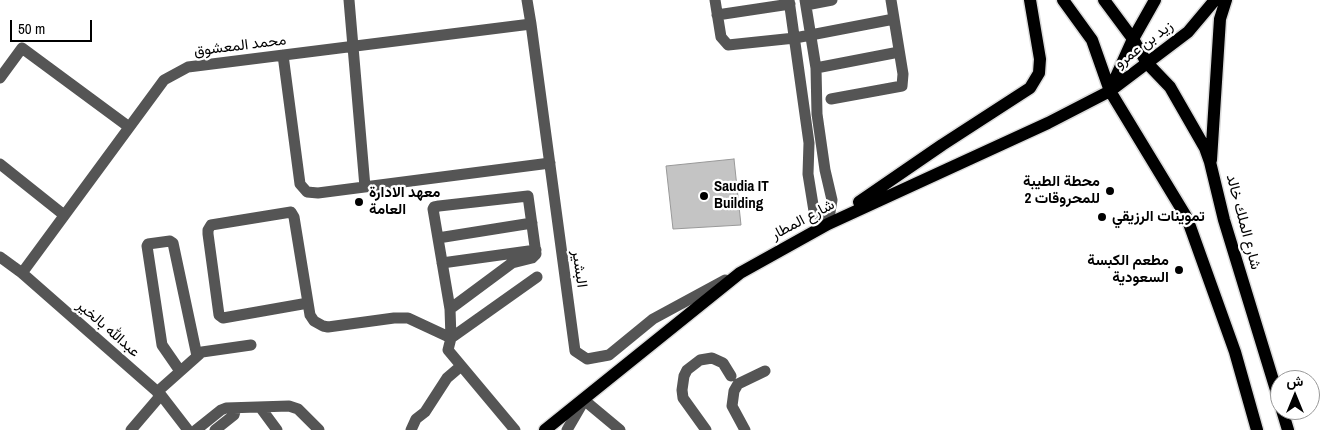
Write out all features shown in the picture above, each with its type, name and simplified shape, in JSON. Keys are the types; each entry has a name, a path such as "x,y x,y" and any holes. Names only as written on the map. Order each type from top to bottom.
{"main road":[{"path":"828,224 942,145 1030,88 1039,73 1040,59 1030,0"},
{"path":"1063,0 1092,40 1110,91 1187,218 1235,352 1257,430"},
{"name":"شارع الملك خالد","path":"1104,0 1133,39 1147,62 1170,87 1205,148 1224,220 1270,370"},
{"path":"1110,91 1133,39 1155,0"},
{"name":"زيد بن عمرو","path":"1110,91 1188,32 1215,0"},
{"path":"1210,162 1220,19 1226,0"},
{"name":"شارع المطار","path":"545,430 740,273 828,224 1048,123 1110,91"}],"street":[{"path":"349,0 365,187"},
{"name":"البشير","path":"526,0 532,24 575,351 588,359 609,355 653,319 740,273"},
{"path":"715,0 721,38 728,45 795,38 894,19"},
{"path":"828,224 814,211 808,174 816,68 805,3 832,0"},
{"path":"831,99 902,86 904,82 891,0"},
{"path":"717,15 790,2 795,38 811,115 832,200 828,224"},
{"name":"محمد المعشوق","path":"22,273 164,80 188,67 532,24"},
{"path":"0,78 22,48 129,128"},
{"path":"816,68 899,52"},
{"path":"283,55 300,184 307,192 318,193 550,163"},
{"path":"0,164 64,215"},
{"path":"808,174 825,170"},
{"path":"450,309 512,263 532,258 536,254 528,196 434,206 433,209 450,309 451,338 448,350 515,430"},
{"path":"308,303 224,318 218,315 208,234 211,225 291,212 294,217 308,303 310,316 314,321 323,326 408,318 451,338"},
{"path":"438,238 532,223"},
{"path":"180,371 162,345 148,244 170,241 174,243 197,356"},
{"path":"442,263 536,250"},
{"name":"عبدالله بالخير","path":"0,257 22,273 159,393 188,430"},
{"path":"451,338 537,277"},
{"path":"132,430 159,393 202,352 251,345"},
{"path":"706,430 682,398 684,376 687,370 700,360 712,358 724,363 731,376"},
{"path":"411,430 416,419 425,412 447,378 461,366"},
{"path":"745,430 732,406 734,391 738,384 765,371"},
{"path":"567,430 585,399 620,430"},
{"path":"260,407 277,430"},
{"path":"196,430 218,412 226,408 292,407 298,409 319,430"},
{"path":"215,430 229,426 236,408"},
{"path":"218,412 229,426"}],"building":[{"path":"734,159 741,225 673,229 666,166"}],"place":[{"name":"محطة الطيبة 2 للمحروقات","path":"1110,191"},
{"name":"Saudia IT Building","path":"704,196"},
{"name":"معهد الادارة العامة","path":"359,202"},
{"name":"تموينات الرزيقي","path":"1102,217"},
{"name":"مطعم الكبسة السعودية","path":"1179,270"}]}
